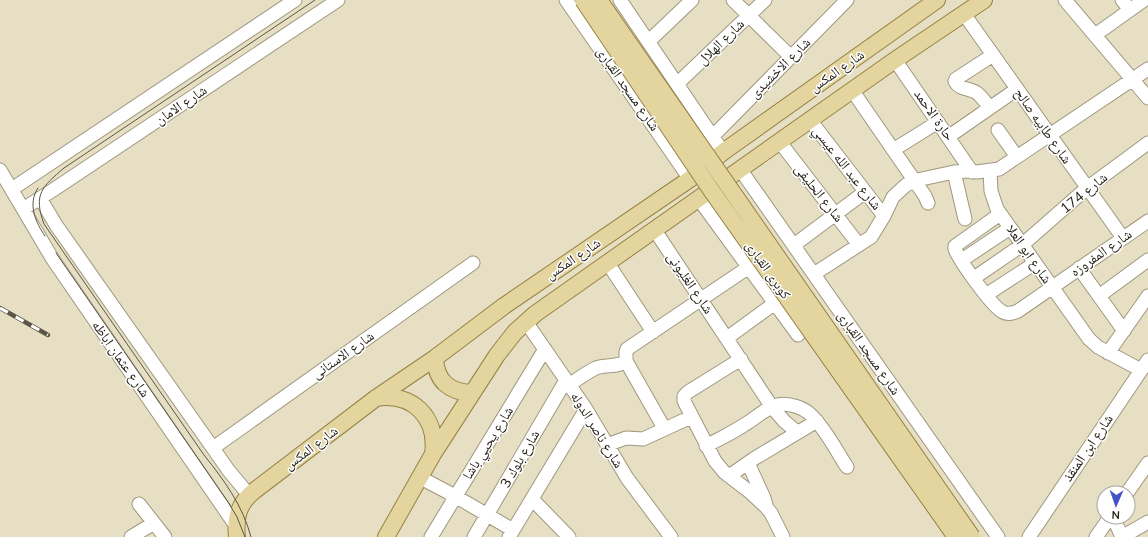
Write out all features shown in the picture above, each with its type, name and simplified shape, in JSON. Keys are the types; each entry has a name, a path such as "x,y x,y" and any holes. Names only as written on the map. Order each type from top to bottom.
{"main road":[{"name":"كوبرى القبارى","path":"583,0 711,190 956,537"},
{"name":"كوبرى القبارى","path":"599,0 972,537"},
{"name":"شارع المكس","path":"236,534 240,508 249,496 376,398 436,358 504,306 690,178 723,152 937,0"},
{"name":"شارع المكس","path":"386,537 434,454 472,393 506,343 526,322 544,306 740,168 984,0"},
{"path":"436,358 438,373 447,386 462,393 472,393"},
{"path":"376,398 393,397 410,402 417,407 432,427 434,436 434,454"}],"street":[{"name":"شارع الامان","path":"12,189 295,0"},
{"name":"شارع الامان","path":"23,209 338,0"},
{"name":"شارع مسجد القبارى","path":"566,0 690,178"},
{"path":"620,0 723,152"},
{"path":"648,42 692,0"},
{"path":"733,0 791,57"},
{"name":"شارع الهلال","path":"677,84 765,0"},
{"path":"1065,0 1148,98"},
{"path":"1095,35 1126,5 1144,0"},
{"name":"شارع الاخشيدى","path":"712,137 791,57 839,3"},
{"name":"شارع طابيه صالح","path":"964,14 1123,238"},
{"path":"990,108 978,93 959,86 955,81 993,55"},
{"name":"حارة الاحمد","path":"895,60 972,172"},
{"path":"814,274 871,237 884,216 893,197 900,190 914,181 954,172 990,171 999,169 1148,69"},
{"path":"948,137 1017,89"},
{"path":"852,90 925,196 928,203"},
{"name":"شارع عبد الله عيسي","path":"810,120 884,216"},
{"path":"893,150 938,122"},
{"path":"998,130 1017,158"},
{"name":"شارع الحليفى","path":"779,141 859,245"},
{"name":"شارع 174","path":"974,278 1022,245 1088,188 1148,144"},
{"name":"شارع مسجد القبارى","path":"740,168 998,537"},
{"name":"شارع عثمان اباظه","path":"0,170 52,258 236,534"},
{"name":"شارع ابو العلا","path":"990,171 990,191 1000,214 1089,339 1108,353 1146,363"},
{"path":"954,172 965,219"},
{"path":"794,245 865,192"},
{"name":"شارع عثمان اباظه","path":"40,198 56,225 229,471 249,496"},
{"path":"698,198 798,335"},
{"name":"شارع المفروزه","path":"1000,214 955,246 956,252 986,295 995,306 1003,312 1010,314 1018,311 1148,220"},
{"path":"962,260 1010,228"},
{"name":"شارع الغليونى","path":"654,229 772,407 784,421 797,432"},
{"path":"1099,296 1148,260"},
{"path":"607,262 652,332"},
{"name":"شارع الاستانى","path":"213,448 473,263"},
{"path":"986,295 1035,263"},
{"path":"664,428 626,361 627,349 749,267"},
{"path":"1079,268 1124,331"},
{"path":"1108,353 1148,296"},
{"path":"727,338 775,303"},
{"name":"شارع ناصر الدوله","path":"526,322 586,409 627,478 671,537"},
{"name":"شارع يحيي باشا","path":"431,537 545,349"},
{"path":"741,359 688,392 684,396 684,402 715,462 729,476 750,492 766,507 771,513 783,537"},
{"path":"568,383 594,369 604,366 620,365 626,361"},
{"name":"شارع ابن المنقذ","path":"1029,537 1146,363"},
{"name":"شارع بلوك 3","path":"474,537 568,383"},
{"path":"706,446 772,407 785,404 803,409 811,414 847,467"},
{"path":"420,478 488,515 511,534 586,409"},
{"path":"607,445 626,438 643,438 691,417"},
{"path":"729,476 797,432 817,421"},
{"path":"748,463 764,498 766,507"},
{"path":"1132,485 1148,463"},
{"path":"1134,485 1148,476"},
{"path":"532,499 568,537"},
{"path":"139,504 165,537"},
{"path":"1117,525 1122,537 1148,522"},
{"path":"131,537 154,523"},
{"path":"1096,537 1104,525"}],"tram line":[{"path":"251,537 248,526 238,504 226,484 204,455 44,224 39,205 45,186 64,168 315,0"},
{"path":"38,188 33,200 33,207 36,219 45,236"},
{"path":"56,253 228,502 237,517 245,537"}],"railway":[{"path":"0,308 48,335"}]}
